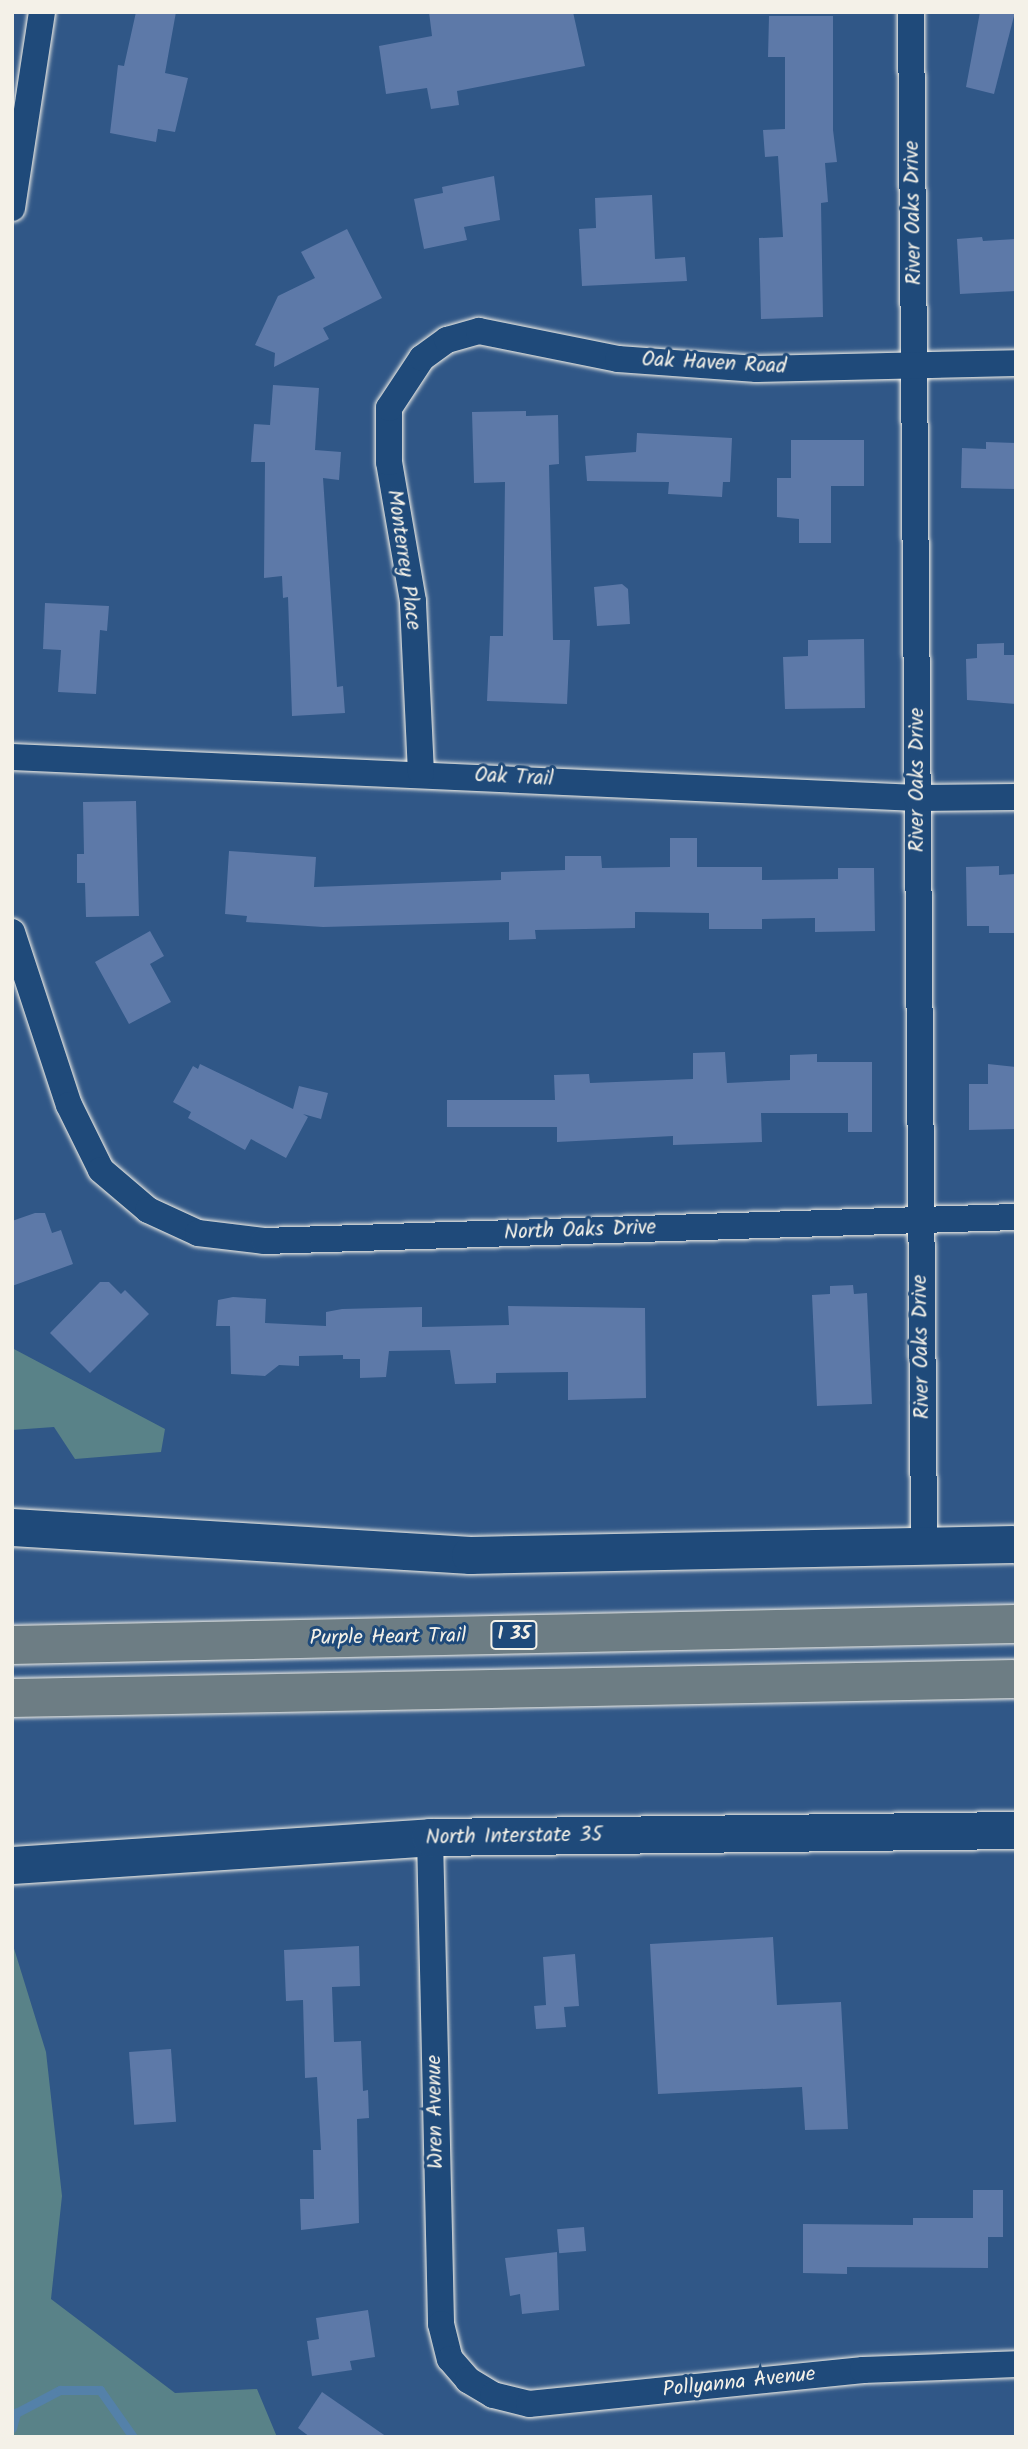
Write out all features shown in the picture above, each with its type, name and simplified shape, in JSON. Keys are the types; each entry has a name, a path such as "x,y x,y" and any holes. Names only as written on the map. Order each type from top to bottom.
{"highway":[{"name":"Purple Heart Trail","path":"12,1645 1016,1624"},
{"path":"12,1698 1016,1679"}],"main road":[{"path":"12,1527 470,1555 1016,1545"},
{"name":"North Interstate 35","path":"12,1865 430,1838 1016,1830"}],"street":[{"path":"12,208 24,41 42,12"},
{"name":"River Oaks Drive","path":"911,12 917,364 917,798 924,1547"},
{"name":"Oak Haven Road","path":"422,358 447,341 479,331 618,359 757,369 1016,363"},
{"name":"Monterrey Place","path":"421,773 413,601 388,462 389,408 422,358"},
{"name":"Oak Trail","path":"12,757 421,773 917,798 1016,797"},
{"name":"North Oaks Drive","path":"12,932 69,1105 101,1170 148,1210 198,1233 264,1241 1016,1217"},
{"name":"Wren Avenue","path":"430,1838 442,2324 450,2360 468,2380"},
{"name":"Pollyanna Avenue","path":"468,2380 493,2395 528,2404 863,2370 1016,2364"}],"green space":[{"path":"12,1348 165,1429 161,1452 75,1459 54,1427 12,1430"},
{"path":"12,1942 46,2052 62,2196 51,2299 175,2393 257,2389 277,2437 12,2437"}],"building":[{"path":"136,12 176,12 165,73 188,78 175,132 158,129 156,142 110,133 118,65 124,66"},
{"path":"429,12 573,12 585,66 457,91 459,105 431,109 427,88 386,94 379,46 432,36"},
{"path":"980,12 1015,12 994,94 966,87"},
{"path":"769,16 833,16 833,130 837,162 825,163 828,202 821,203 823,317 761,319 759,238 783,237 778,156 765,157 763,130 785,129 785,57 768,57"},
{"path":"494,176 500,220 464,227 467,240 424,249 414,199 443,193 442,187"},
{"path":"652,195 655,259 685,257 687,281 582,286 579,229 596,228 595,198"},
{"path":"347,229 382,298 323,328 329,339 274,367 275,353 255,345 278,296 315,278 301,252"},
{"path":"982,237 983,241 1016,239 1016,291 960,294 957,239"},
{"path":"273,385 319,388 315,450 341,452 339,480 323,478 337,687 343,686 345,713 292,716 288,597 283,598 282,576 264,578 265,462 251,462 254,424 270,425"},
{"path":"526,411 526,416 558,415 559,464 549,465 553,640 570,640 567,704 487,701 490,636 503,636 505,482 474,483 472,412"},
{"path":"637,433 732,438 730,482 723,482 722,497 668,494 669,482 587,481 585,456 636,452"},
{"path":"791,440 864,440 864,486 831,486 831,543 799,543 799,519 777,517 777,478 791,478"},
{"path":"986,442 1016,443 1016,489 961,488 962,448 986,449"},
{"path":"622,584 628,589 630,624 597,626 594,587"},
{"path":"45,603 109,606 107,631 100,630 96,694 58,692 61,650 43,649"},
{"path":"864,639 865,708 785,709 783,657 808,656 808,640"},
{"path":"1004,643 1004,655 1016,655 1016,704 967,700 966,659 977,658 977,644"},
{"path":"136,801 139,916 86,917 85,883 77,883 77,854 84,854 83,802"},
{"path":"670,838 697,838 697,867 762,867 762,880 838,879 838,868 874,868 875,931 815,932 815,918 762,919 762,929 709,929 709,913 635,912 635,928 535,930 536,939 509,940 509,922 323,927 246,922 247,916 225,914 229,851 316,857 314,887 501,880 501,872 565,870 565,856 601,856 602,868 670,867"},
{"path":"999,866 999,875 1016,874 1016,933 989,933 989,926 967,926 966,867"},
{"path":"150,931 164,956 150,964 171,1002 129,1024 95,962"},
{"path":"725,1052 727,1083 790,1080 790,1055 817,1054 817,1062 872,1062 872,1132 848,1132 848,1113 761,1113 762,1142 673,1145 673,1136 557,1142 557,1127 447,1127 447,1100 555,1100 554,1075 589,1074 590,1083 693,1079 693,1053"},
{"path":"200,1064 293,1109 299,1086 328,1093 321,1119 303,1114 308,1117 286,1158 251,1139 245,1150 188,1118 191,1112 173,1102 193,1066 198,1069"},
{"path":"988,1064 1016,1067 1016,1129 969,1130 969,1084 988,1084"},
{"path":"35,1213 45,1213 52,1233 61,1230 73,1264 12,1286 12,1221"},
{"path":"100,1282 109,1282 121,1294 125,1290 149,1314 90,1373 50,1333"},
{"path":"853,1285 854,1294 867,1293 872,1404 817,1406 812,1295 830,1294 830,1286"},
{"path":"233,1297 266,1299 265,1323 326,1326 326,1312 342,1309 422,1307 422,1327 509,1325 508,1306 645,1308 646,1398 568,1400 568,1372 496,1373 496,1383 455,1384 450,1350 389,1351 386,1377 360,1378 360,1359 343,1359 343,1355 299,1356 299,1366 279,1365 265,1376 231,1374 230,1326 216,1326 218,1300"},
{"path":"773,1937 777,2005 841,2002 848,2129 805,2130 802,2087 658,2094 650,1944"},
{"path":"359,1946 360,1986 332,1987 334,2042 361,2041 363,2091 368,2090 369,2118 357,2119 359,2223 301,2230 300,2199 314,2199 313,2150 321,2150 317,2077 305,2078 303,2000 286,2001 284,1950"},
{"path":"575,1954 579,2006 564,2007 566,2027 536,2029 534,2006 546,2005 543,1957"},
{"path":"171,2049 176,2122 134,2125 129,2052"},
{"path":"973,2190 1003,2190 1003,2237 988,2237 988,2268 847,2267 847,2274 803,2273 803,2224 913,2225 913,2218 973,2218"},
{"path":"584,2227 586,2251 559,2253 557,2229"},
{"path":"557,2252 559,2310 522,2314 520,2294 510,2296 505,2258"},
{"path":"368,2310 375,2357 350,2361 352,2370 312,2376 307,2341 319,2339 316,2318"},
{"path":"322,2392 387,2437 310,2437 298,2428"}],"waterway":[{"path":"12,2428 16,2413 60,2390 100,2390 133,2437"}]}
